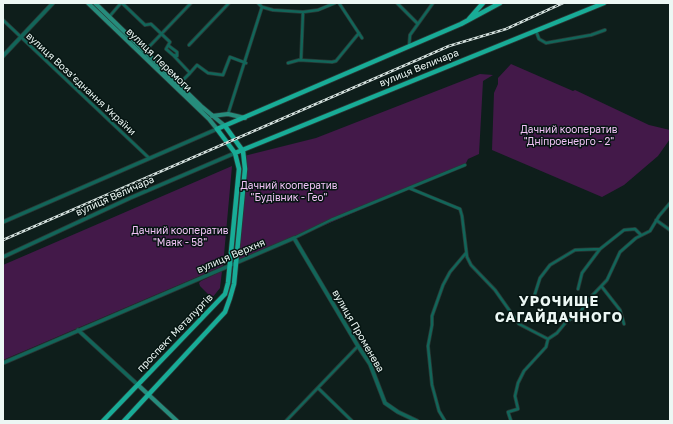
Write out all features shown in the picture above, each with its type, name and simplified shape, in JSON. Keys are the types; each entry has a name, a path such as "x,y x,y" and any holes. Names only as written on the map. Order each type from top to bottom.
{"main road":[{"name":"вулиця Перемоги","path":"88,3 209,118 217,129"},
{"name":"вулиця Перемоги","path":"95,3 225,126"},
{"path":"472,16 483,3"},
{"path":"461,24 487,3"},
{"path":"217,129 461,24 500,3"},
{"name":"вулиця Величара","path":"235,153 604,3"},
{"path":"209,118 213,115 228,114 245,118"},
{"name":"проспект Металургів","path":"124,421 226,310 234,284 245,168 242,149 225,126"},
{"name":"проспект Металургів","path":"103,421 225,294 228,284 239,169 235,153 217,129"},
{"path":"217,303 226,310"},
{"path":"138,384 176,421"}],"street":[{"path":"3,56 53,3"},
{"path":"109,16 121,3 145,25 151,24 169,41 169,46 166,49 190,73"},
{"path":"145,51 191,3"},
{"path":"189,45 228,3"},
{"path":"258,3 262,7 282,11 303,12 318,10 335,3"},
{"path":"339,3 362,38"},
{"path":"397,3 418,24"},
{"path":"409,47 410,35 433,3"},
{"path":"228,114 246,63 262,7"},
{"path":"301,60 303,12"},
{"name":"вулиця Воззʼєднання України","path":"3,20 20,38 149,158"},
{"path":"536,31 539,39 546,43 591,35 605,30"},
{"path":"288,63 301,60 336,61 359,33"},
{"path":"169,46 177,52 177,56 173,55"},
{"path":"179,84 196,65 208,73 223,76 230,57 246,63"},
{"name":"вулиця Величара","path":"3,222 217,129"},
{"name":"вулиця Величара","path":"3,257 130,198 235,153"},
{"name":"вулиця Верхня","path":"3,363 294,238 330,220 465,165"},
{"path":"409,188 460,208 466,253 471,265 495,290 519,324 548,340"},
{"path":"511,421 508,412 518,409 515,396 518,383 524,371 546,347 548,340 557,334 566,322 579,314 589,299 602,287 620,252 641,235 650,231 656,220 670,203"},
{"path":"656,220 670,230"},
{"path":"578,289 582,273 600,248 624,230 635,229 641,235"},
{"name":"вулиця Променева","path":"294,238 373,370 385,403 398,412 417,421"},
{"path":"533,300 540,278 550,265 575,250 600,248"},
{"path":"445,421 440,411 432,385 428,346 432,326 432,316 442,285 466,253"},
{"path":"602,287 620,310 624,324"},
{"path":"78,330 138,384"},
{"path":"286,421 358,346"},
{"path":"318,388 352,421"}],"green space":[{"name":"Дачний кооператив \"Дніпроенерго - 2\"","path":"511,64 573,91 575,90 649,125 670,130 670,139 658,156 624,185 602,197 492,150 494,93 498,84 498,78"},
{"name":"Дачний кооператив \"Будівник - Гео\"","path":"480,74 493,75 483,81 479,154 468,159 465,165 236,263 244,156 316,138"},
{"name":"Дачний кооператив \"Маяк - 58\"","path":"232,166 223,266 3,360 3,265"},
{"path":"222,271 220,288 212,298 200,286 199,283"}],"railway":[{"path":"3,240 449,46 506,29 563,3"}],"district":[{"name":"УРОЧИЩЕ САГАЙДАЧНОГО","path":"559,310"}]}
